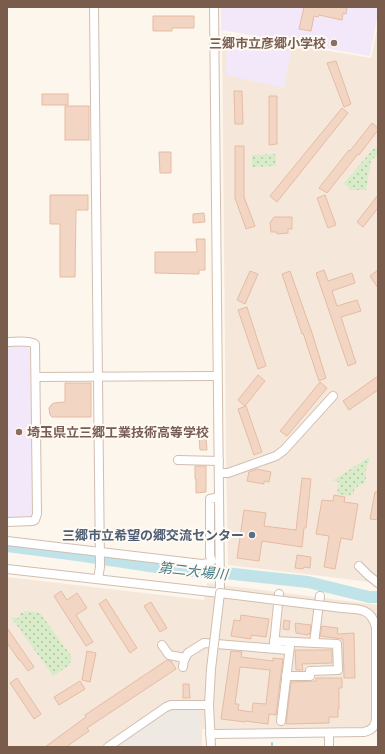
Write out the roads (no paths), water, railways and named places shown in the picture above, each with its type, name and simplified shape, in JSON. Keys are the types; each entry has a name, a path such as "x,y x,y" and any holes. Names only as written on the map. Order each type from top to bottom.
{"street":[{"path":"94,7 100,552 98,579"},
{"path":"210,747 209,705 211,669 220,593 214,7"},
{"path":"7,342 29,342 35,344 36,377 36,518 33,521 7,522"},
{"path":"36,377 217,376"},
{"path":"219,474 228,473 280,454 333,396"},
{"path":"178,460 218,461"},
{"path":"7,541 202,564 208,563 212,561 210,556 210,499 219,497"},
{"path":"359,566 378,583"},
{"path":"7,568 360,609 370,614 374,619 376,627 376,731 210,734"},
{"path":"274,645 278,594"},
{"path":"314,643 320,596"},
{"path":"183,667 188,653 204,643 290,646 314,643 338,644 338,670 310,671 310,676 286,676"},
{"path":"162,645 169,655 185,658"},
{"path":"281,721 290,646"},
{"path":"108,747 166,707 171,705 209,705"},
{"path":"329,733 329,747"}],"waterway":[{"name":"第二大場川","path":"7,546 163,568 308,582 369,597 378,597"}],"place":[{"name":"三郷市立彦郷小学校","path":"334,43"},
{"name":"埼玉県立三郷工業技術高等学校","path":"19,432"},
{"name":"三郷市立希望の郷交流センター","path":"252,535"}]}
